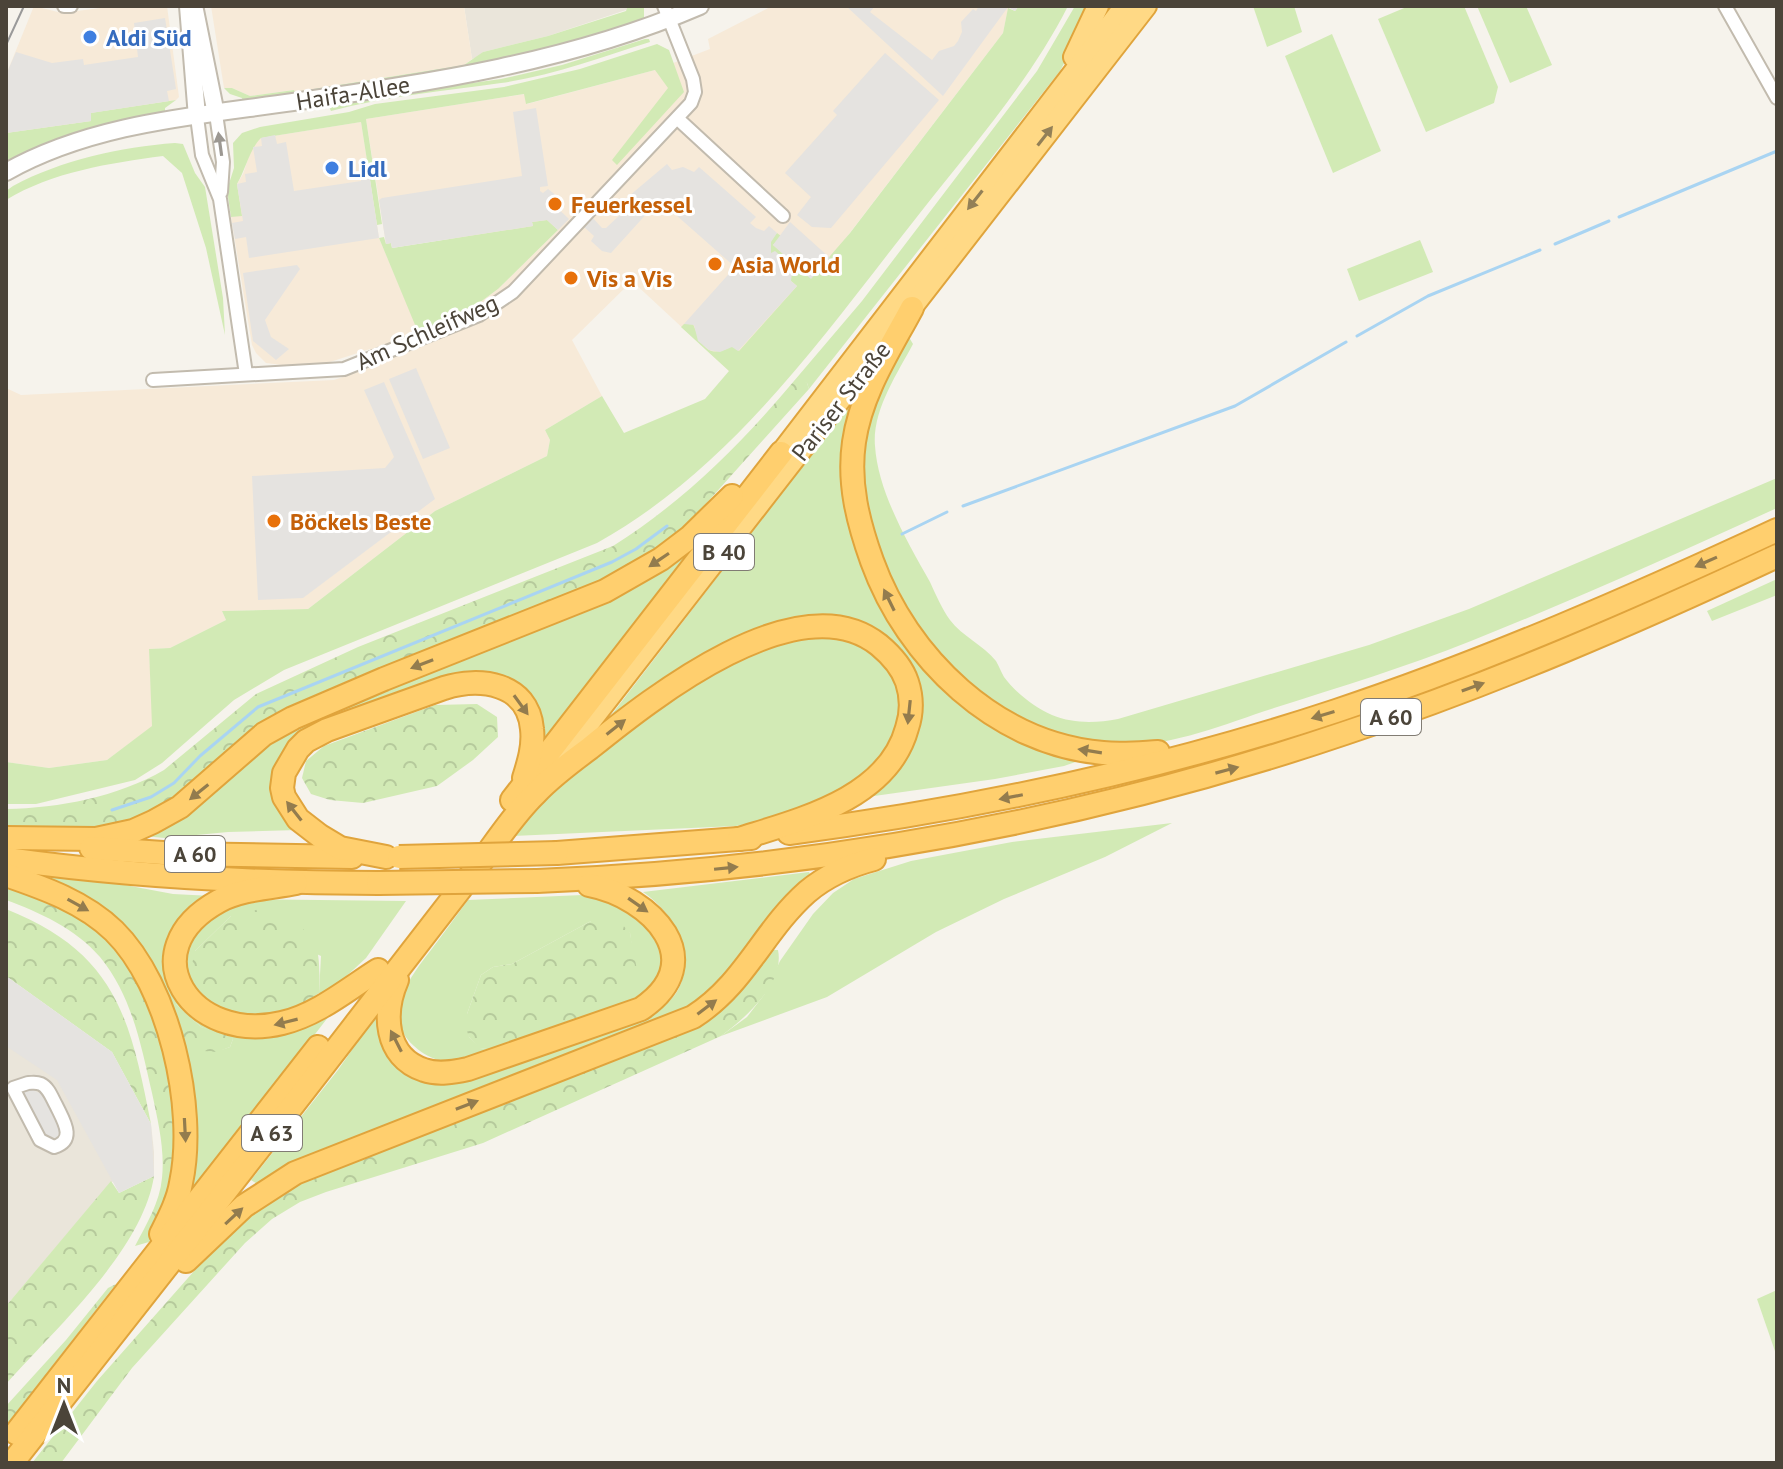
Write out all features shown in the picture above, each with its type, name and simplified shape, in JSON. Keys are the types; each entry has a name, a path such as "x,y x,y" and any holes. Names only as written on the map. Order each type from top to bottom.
{"highway":[{"path":"1023,139 1070,64 1098,6"},
{"name":"Pariser Straße","path":"781,453 1125,6"},
{"name":"Pariser Straße","path":"527,792 912,308 1146,6"},
{"path":"912,308 859,413 851,475 855,508 877,574 895,612 914,641 939,670 988,711 1051,742 1103,753 1133,754 1223,744"},
{"path":"6,839 96,839 133,831 153,822 180,807 264,734 293,718 570,606 633,577 690,537 781,453"},
{"name":"A 63","path":"6,1446 131,1300 407,957 781,453"},
{"name":"A 60","path":"6,839 177,854 392,857 557,853 739,839 905,816 1036,792 1333,712 1507,648 1777,530"},
{"name":"A 60","path":"6,859 140,874 296,883 537,881 718,869 823,856 988,828 1152,790 1345,733 1485,683 1624,626 1777,556"},
{"path":"527,792 662,692 753,643 813,627 835,627 869,638 883,648 902,670 911,696 909,724 898,751 880,773 847,797 803,818 739,839"},
{"path":"392,857 340,848 292,812 282,788 284,773 306,741 327,730 459,683 486,682 513,694 522,704 532,725 527,792"},
{"name":"A 63","path":"12,1463 378,970 527,792"},
{"path":"131,1300 244,1206 295,1173 682,1023 708,1007 733,985 788,911 822,882 870,860 955,840 988,828"},
{"path":"6,875 60,895 92,913 114,931 134,954 152,986 165,1022 182,1093 185,1156 174,1207 131,1300"},
{"path":"407,957 388,1003 389,1027 392,1039 406,1059 423,1070 451,1072 468,1069 641,1009 659,995 671,974 671,944 665,930 644,909 617,892 565,880"},
{"path":"296,883 246,892 222,900 190,924 178,947 176,969 183,992 191,1002 213,1017 229,1023 248,1026 280,1024 313,1011 378,970"}],"street":[{"path":"64,6 71,6"},
{"path":"191,6 216,114 223,162 220,199 246,374"},
{"path":"191,6 202,155 220,199"},
{"name":"Haifa-Allee","path":"6,172 51,149 86,138 197,117 488,71 587,46 667,12 700,6"},
{"path":"1725,6 1777,98"},
{"name":"Am Schleifweg","path":"153,380 344,369 498,304 577,226 691,103 695,85 667,12"},
{"path":"678,119 783,216"},
{"path":"10,1082 35,1083 48,1090 68,1127 66,1139 61,1144 47,1146 40,1140 10,1082"}],"shaded area":[{"path":"34,6 62,13 115,6 167,6 179,97 176,100 91,113 91,121 6,133 6,75"},
{"path":"211,6 464,6 472,59 464,65 250,96 224,88"},
{"path":"464,6 638,6 548,36 483,52 472,59"},
{"path":"772,6 1019,6 1008,9 1003,33 839,247 729,371 632,281 572,340 602,396 545,430 550,440 547,456 435,511 308,609 222,611 226,620 170,648 149,649 153,726 107,760 49,768 6,762 6,388 21,395 334,380 378,365 370,349 327,363 282,365 266,363 256,353 252,345 231,217 241,215 237,184 258,140 361,122 379,238 419,332 479,303 498,289 558,230 386,244 366,119 525,94 527,104 655,70 710,49 708,39"},
{"path":"846,6 875,6 870,12 932,60 939,51 954,46 962,32 961,22 973,9 976,11 979,6 1019,6 1015,11 1008,7 943,96"},
{"path":"165,18 176,89 167,91 169,101 91,113 91,121 6,133 6,75 16,52 52,63 83,59 84,65 138,57 134,23"},
{"path":"885,53 939,100 831,228 812,227 797,215 811,197 785,173 837,115 833,111"},
{"path":"536,108 548,186 540,187 540,191 543,193 548,189 557,196 551,202 569,219 558,230 547,220 532,222 533,226 392,248 391,243 386,244 379,200 382,198 522,176 513,112"},
{"path":"275,135 277,144 286,142 294,191 361,181 361,174 369,173 379,238 249,258 246,237 235,239 232,223 243,221 237,184 246,182 245,174 257,172 253,147 262,146 261,138"},
{"path":"667,164 672,170 683,167 694,172 699,167 756,217 750,223 764,231 769,226 777,233 771,242 771,253 775,251 782,257 780,261 792,273 791,281 797,286 738,351 732,347 720,352 709,350 698,341 694,325 684,324 735,267 659,200 611,253 602,251 591,241 594,236 583,226 592,217 602,228 606,228 622,213 616,207"},
{"path":"790,222 830,258 811,279 773,245"},
{"path":"297,265 300,269 265,320 271,337 289,349 276,360 253,341 243,273"},
{"path":"416,368 450,448 423,459 389,379"},
{"path":"384,382 435,499 303,598 258,600 252,476 385,468 394,457 364,390"},
{"path":"6,976 151,1124 154,1176 111,1182 6,1306"},
{"path":"6,976 112,1052 151,1124 154,1176 119,1193 57,1080 6,1046"},
{"path":"30,1089 44,1095 63,1132 55,1138 43,1135 20,1092"}],"green space":[{"path":"628,6 644,6 644,22 520,59 243,104 242,98 224,88 250,96 295,92 464,65 483,52 548,36 626,11"},
{"path":"1019,6 1068,6 1036,61 999,113 812,350 735,437 647,512 597,543 284,670 234,700 162,763 135,780 36,804 6,804 6,762 49,768 107,760 152,726 149,649 170,648 226,620 222,611 308,609 435,511 547,456 550,440 545,430 602,396 624,433 705,399 729,371 681,327 693,324 702,343 711,351 732,346 739,351 797,286 791,281 791,271 780,261 782,258 771,253 771,239 777,233 781,236 773,245 811,278 850,233 1003,33 1008,8 1015,11"},
{"path":"1075,6 1094,6 1060,71 809,389 807,383 794,381 862,301 1037,71"},
{"path":"1253,6 1294,6 1302,32 1267,47"},
{"path":"1409,6 1464,6 1498,87 1494,103 1426,132 1378,19"},
{"path":"1477,6 1526,6 1552,65 1510,83"},
{"path":"1332,34 1381,151 1333,173 1285,56"},
{"path":"645,39 650,42 539,76 331,111 329,107 371,97 501,79 562,65"},
{"path":"657,44 669,50 684,92 617,165 612,160 668,88 655,70 526,104 524,94 366,119 382,224 377,225 361,122 261,138 253,148 237,184 242,216 231,217 227,190 234,168 233,143 242,133 375,104 504,87 580,69"},
{"path":"176,100 165,108 165,114 63,138 6,164 6,133 91,121 90,113"},
{"path":"183,144 195,173 205,187 223,298 225,335 206,248 182,173 163,156 62,176 6,200 6,191 13,186 71,162 134,148"},
{"path":"547,220 558,230 498,289 479,303 418,332 379,238 384,237 386,244 391,243 392,248 533,226 532,222"},
{"path":"1420,240 1433,272 1359,301 1347,269"},
{"path":"910,339 913,344 881,406 875,433 877,463 888,499 950,620 991,655 1004,677 1020,694 1045,712 1068,720 1093,722 1118,719 1369,645 1469,609 1777,478 1777,508 1471,641 1373,676 1168,741 1124,745 1070,738 1011,713 961,676 918,628 879,558 866,509 862,459 864,435 886,375 906,340"},
{"path":"800,379 807,383 809,389 703,507 666,543 607,580 366,679 155,813 101,832 6,826 6,809 88,799 146,779 164,770 256,694 358,647 613,546 687,491 732,449 794,381"},
{"path":"867,382 845,478 922,661 1087,758 1064,766 995,779 860,798 903,754 901,657 795,623 599,731"},
{"path":"701,536 540,745 492,676 285,749 298,830 165,838 143,836 264,744"},
{"path":"1777,579 1777,595 1712,621 1707,611"},
{"path":"835,634 889,662 902,704 897,732 885,755 866,775 843,790 789,813 736,826 513,836 549,795 601,747 683,690 758,651 799,638"},
{"path":"477,704 497,717 498,737 437,786 363,803 330,800 311,794 302,778 306,761 324,746 435,705"},
{"path":"1172,823 1105,857 1004,899 936,932 827,997 721,1036 747,1017 764,995 780,961 813,914 833,893 854,879 911,861 1012,842"},
{"path":"19,870 77,876 173,894 212,896 170,955 219,1025 336,1007 183,1205 177,1031 196,1045 213,1051 230,1047 233,1039 201,1027 176,1004 171,1006"},
{"path":"809,872 812,878 699,1004 259,1185 251,1180 338,1070 381,1008 383,1043 394,1064 463,1079 651,1015 669,1001 678,990 683,976 683,948 672,922 643,892"},
{"path":"6,884 47,898 105,933 141,981 167,1055 180,1140 163,1217 149,1242 135,1246 158,1196 163,1167 162,1146 144,1057 128,1005 111,972 90,947 56,922 6,900"},
{"path":"605,894 634,906 668,952 650,994 612,1012 632,948 630,933 591,921 512,964 493,967 481,975 467,1014 469,1037 480,1048 494,1050 462,1060 443,1061 424,1054 404,1034 399,1022 399,1010 407,984 468,900"},
{"path":"242,899 406,901 366,958 326,995 319,993 321,956 231,916 195,951 199,993 190,987 187,954 190,942 204,924"},
{"path":"6,909 43,926 72,946 95,968 112,993 135,1051 151,1124 112,1052 6,976"},
{"path":"260,909 292,923 310,936 316,945 318,957 319,993 294,1010 265,1016 209,1006 190,973 195,951 231,916"},
{"path":"609,919 620,922 630,933 637,970 628,991 612,1012 494,1050 479,1048 466,1028 467,1014 481,975 493,967 512,964 591,921"},
{"path":"770,950 778,950 779,963 769,987 751,1010 721,1036 483,1143 326,1192 300,1202 272,1219 245,1243 132,1368 61,1463 32,1463 97,1381 233,1227 274,1196 305,1177 697,1027 738,992"},
{"path":"173,1004 201,1027 230,1036 233,1039 230,1047 217,1052 197,1047 177,1031"},
{"path":"154,1176 133,1232 115,1260 71,1314 6,1384 6,1306 111,1181 119,1193"},
{"path":"116,1284 6,1426 6,1406 108,1288"},
{"path":"1777,1290 1777,1357 1757,1299"}],"waterway":[{"path":"1619,217 1777,151"},
{"path":"1555,244 1609,221"},
{"path":"1357,336 1428,296 1540,250"},
{"path":"963,506 1235,406 1346,342"},
{"path":"902,534 947,512"},
{"path":"112,810 151,797 174,783 200,756 258,707 612,562 667,526"}],"tram line":[{"path":"6,45 24,6"}],"place":[{"name":"Aldi Süd","path":"90,37"},
{"name":"Lidl","path":"332,168"},
{"name":"Feuerkessel","path":"555,204"},
{"name":"Asia World","path":"715,264"},
{"name":"Vis a Vis","path":"571,278"},
{"name":"Böckels Beste","path":"274,521"}]}
